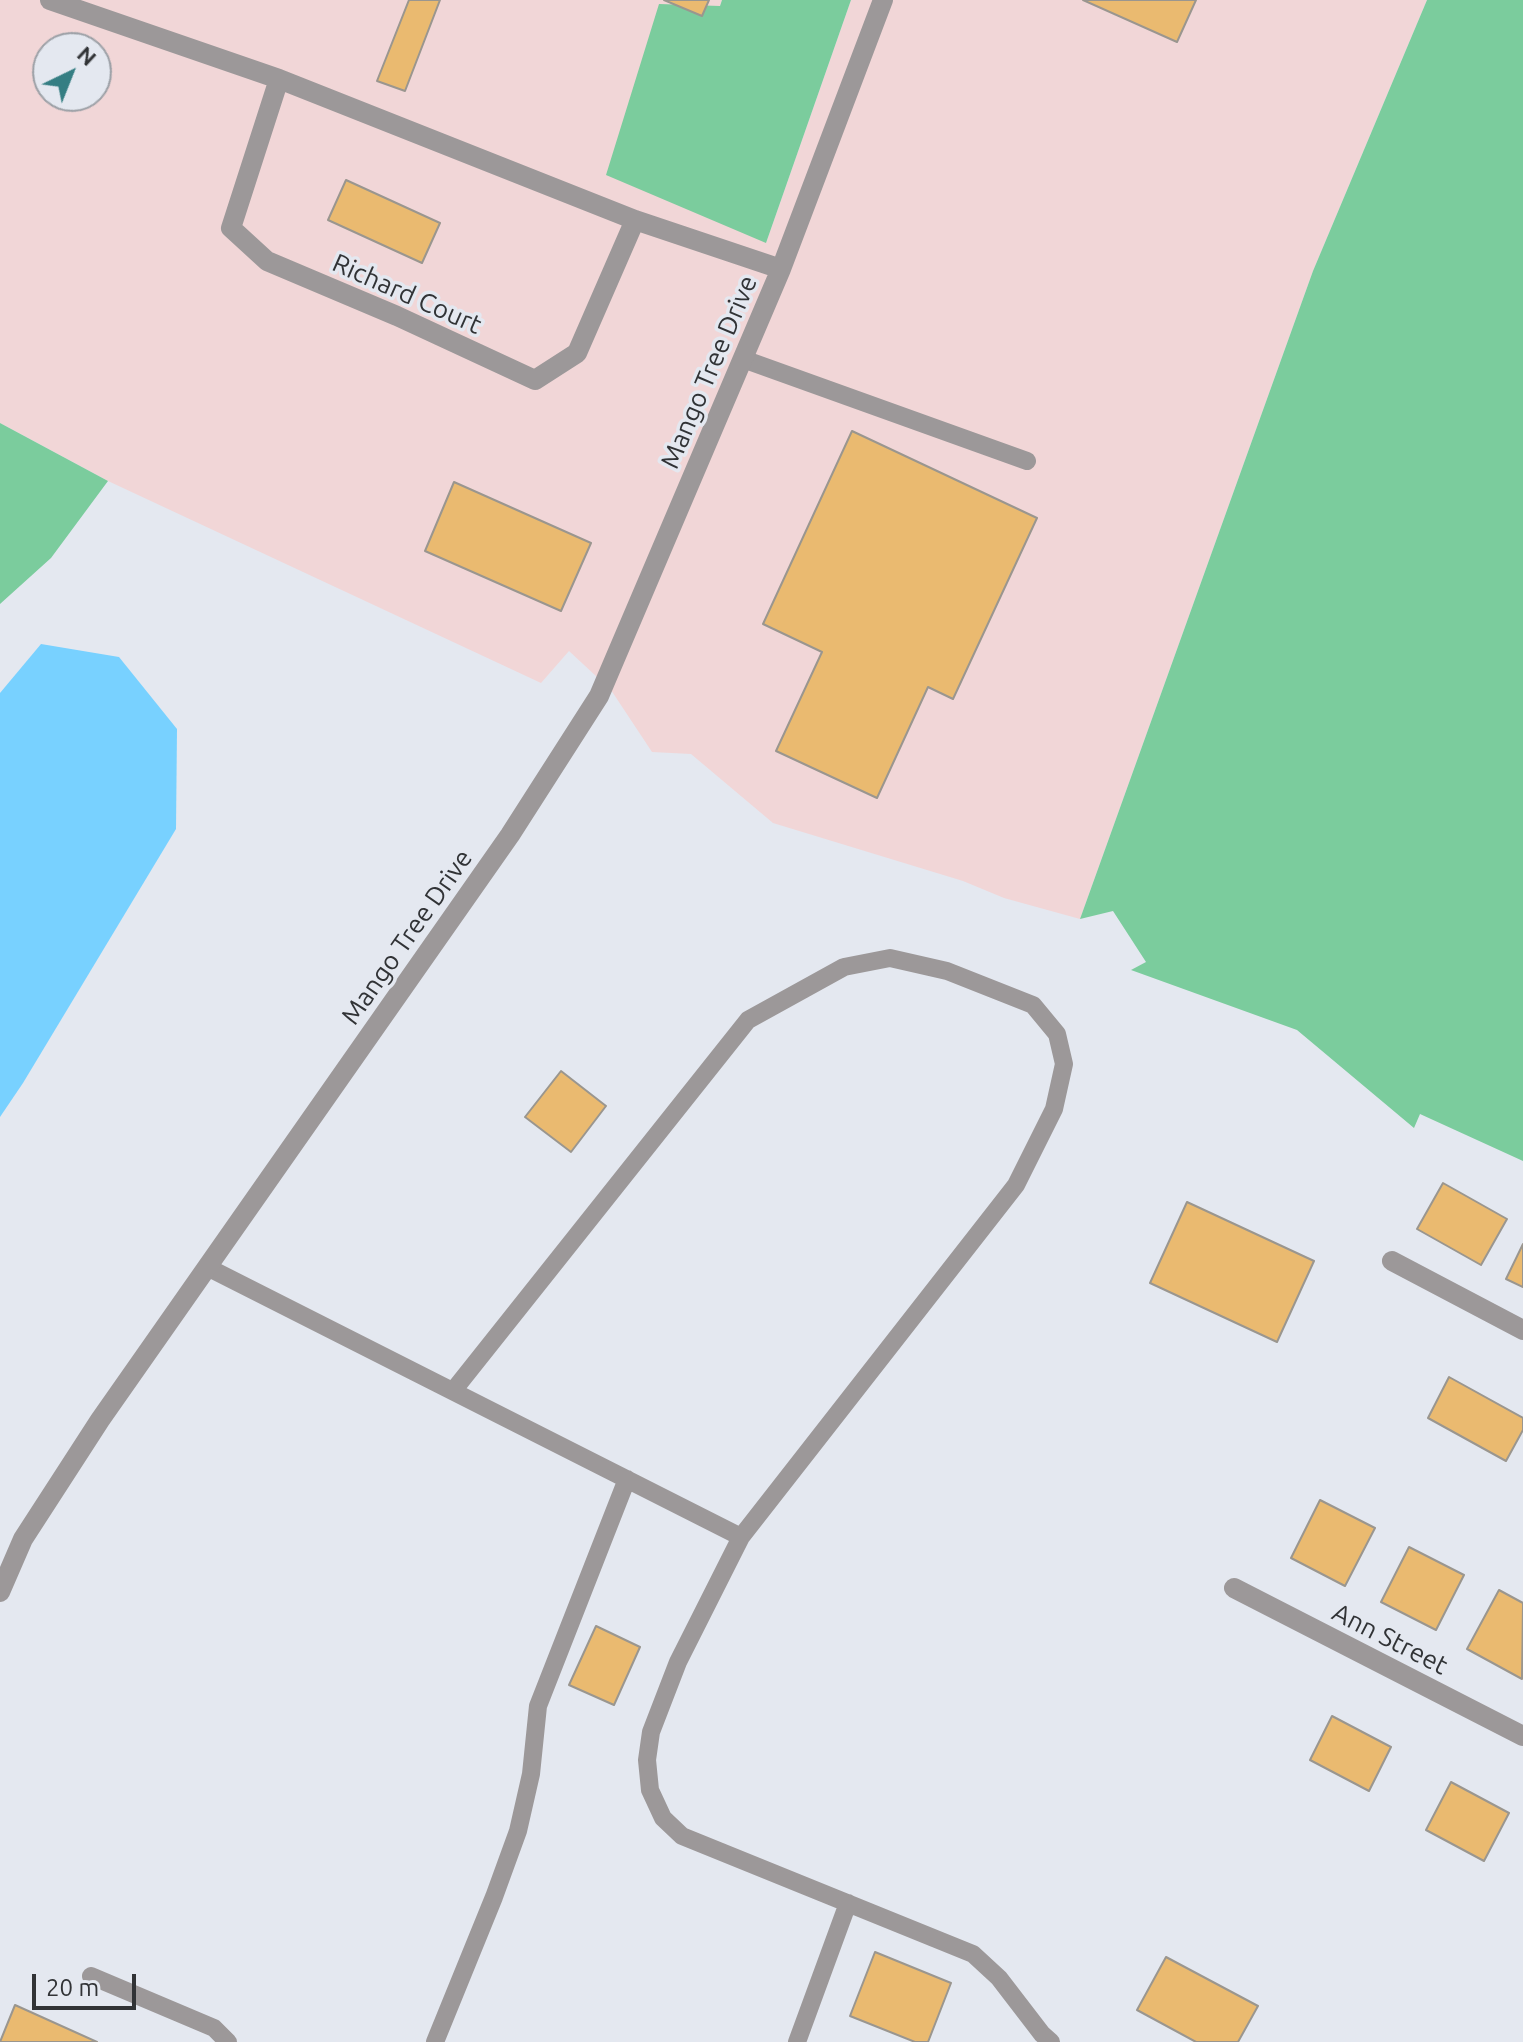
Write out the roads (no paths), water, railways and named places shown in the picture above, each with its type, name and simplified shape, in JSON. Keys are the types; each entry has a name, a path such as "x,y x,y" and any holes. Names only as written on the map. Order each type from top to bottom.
{"street":[{"name":"Mango Tree Drive","path":"50,0 279,79 635,220 781,269"},
{"name":"Mango Tree Drive","path":"0,1592 23,1539 100,1420 510,835 599,696 781,269 883,0"},
{"name":"Richard Court","path":"279,79 231,228 267,261 397,316 535,380 577,353 635,220"},
{"path":"1392,1261 1523,1330"},
{"name":"Ann Street","path":"1234,1588 1523,1736"}],"lane":[{"path":"743,359 1027,461"},
{"path":"453,1391 748,1020 844,967 890,958 947,971 1033,1005 1057,1034 1064,1064 1054,1109 1016,1185 741,1537 678,1662 651,1732 647,1760 650,1790 663,1818 682,1836 973,1954 999,1978 1042,2039"},
{"path":"207,1267 741,1537"},
{"path":"435,2042 518,1831 531,1774 538,1706 627,1479"},
{"path":"797,2042 848,1903"},
{"path":"91,1976 214,2028 228,2042"}],"water":[{"path":"41,644 119,657 177,729 176,829 0,1117 0,693"}]}
